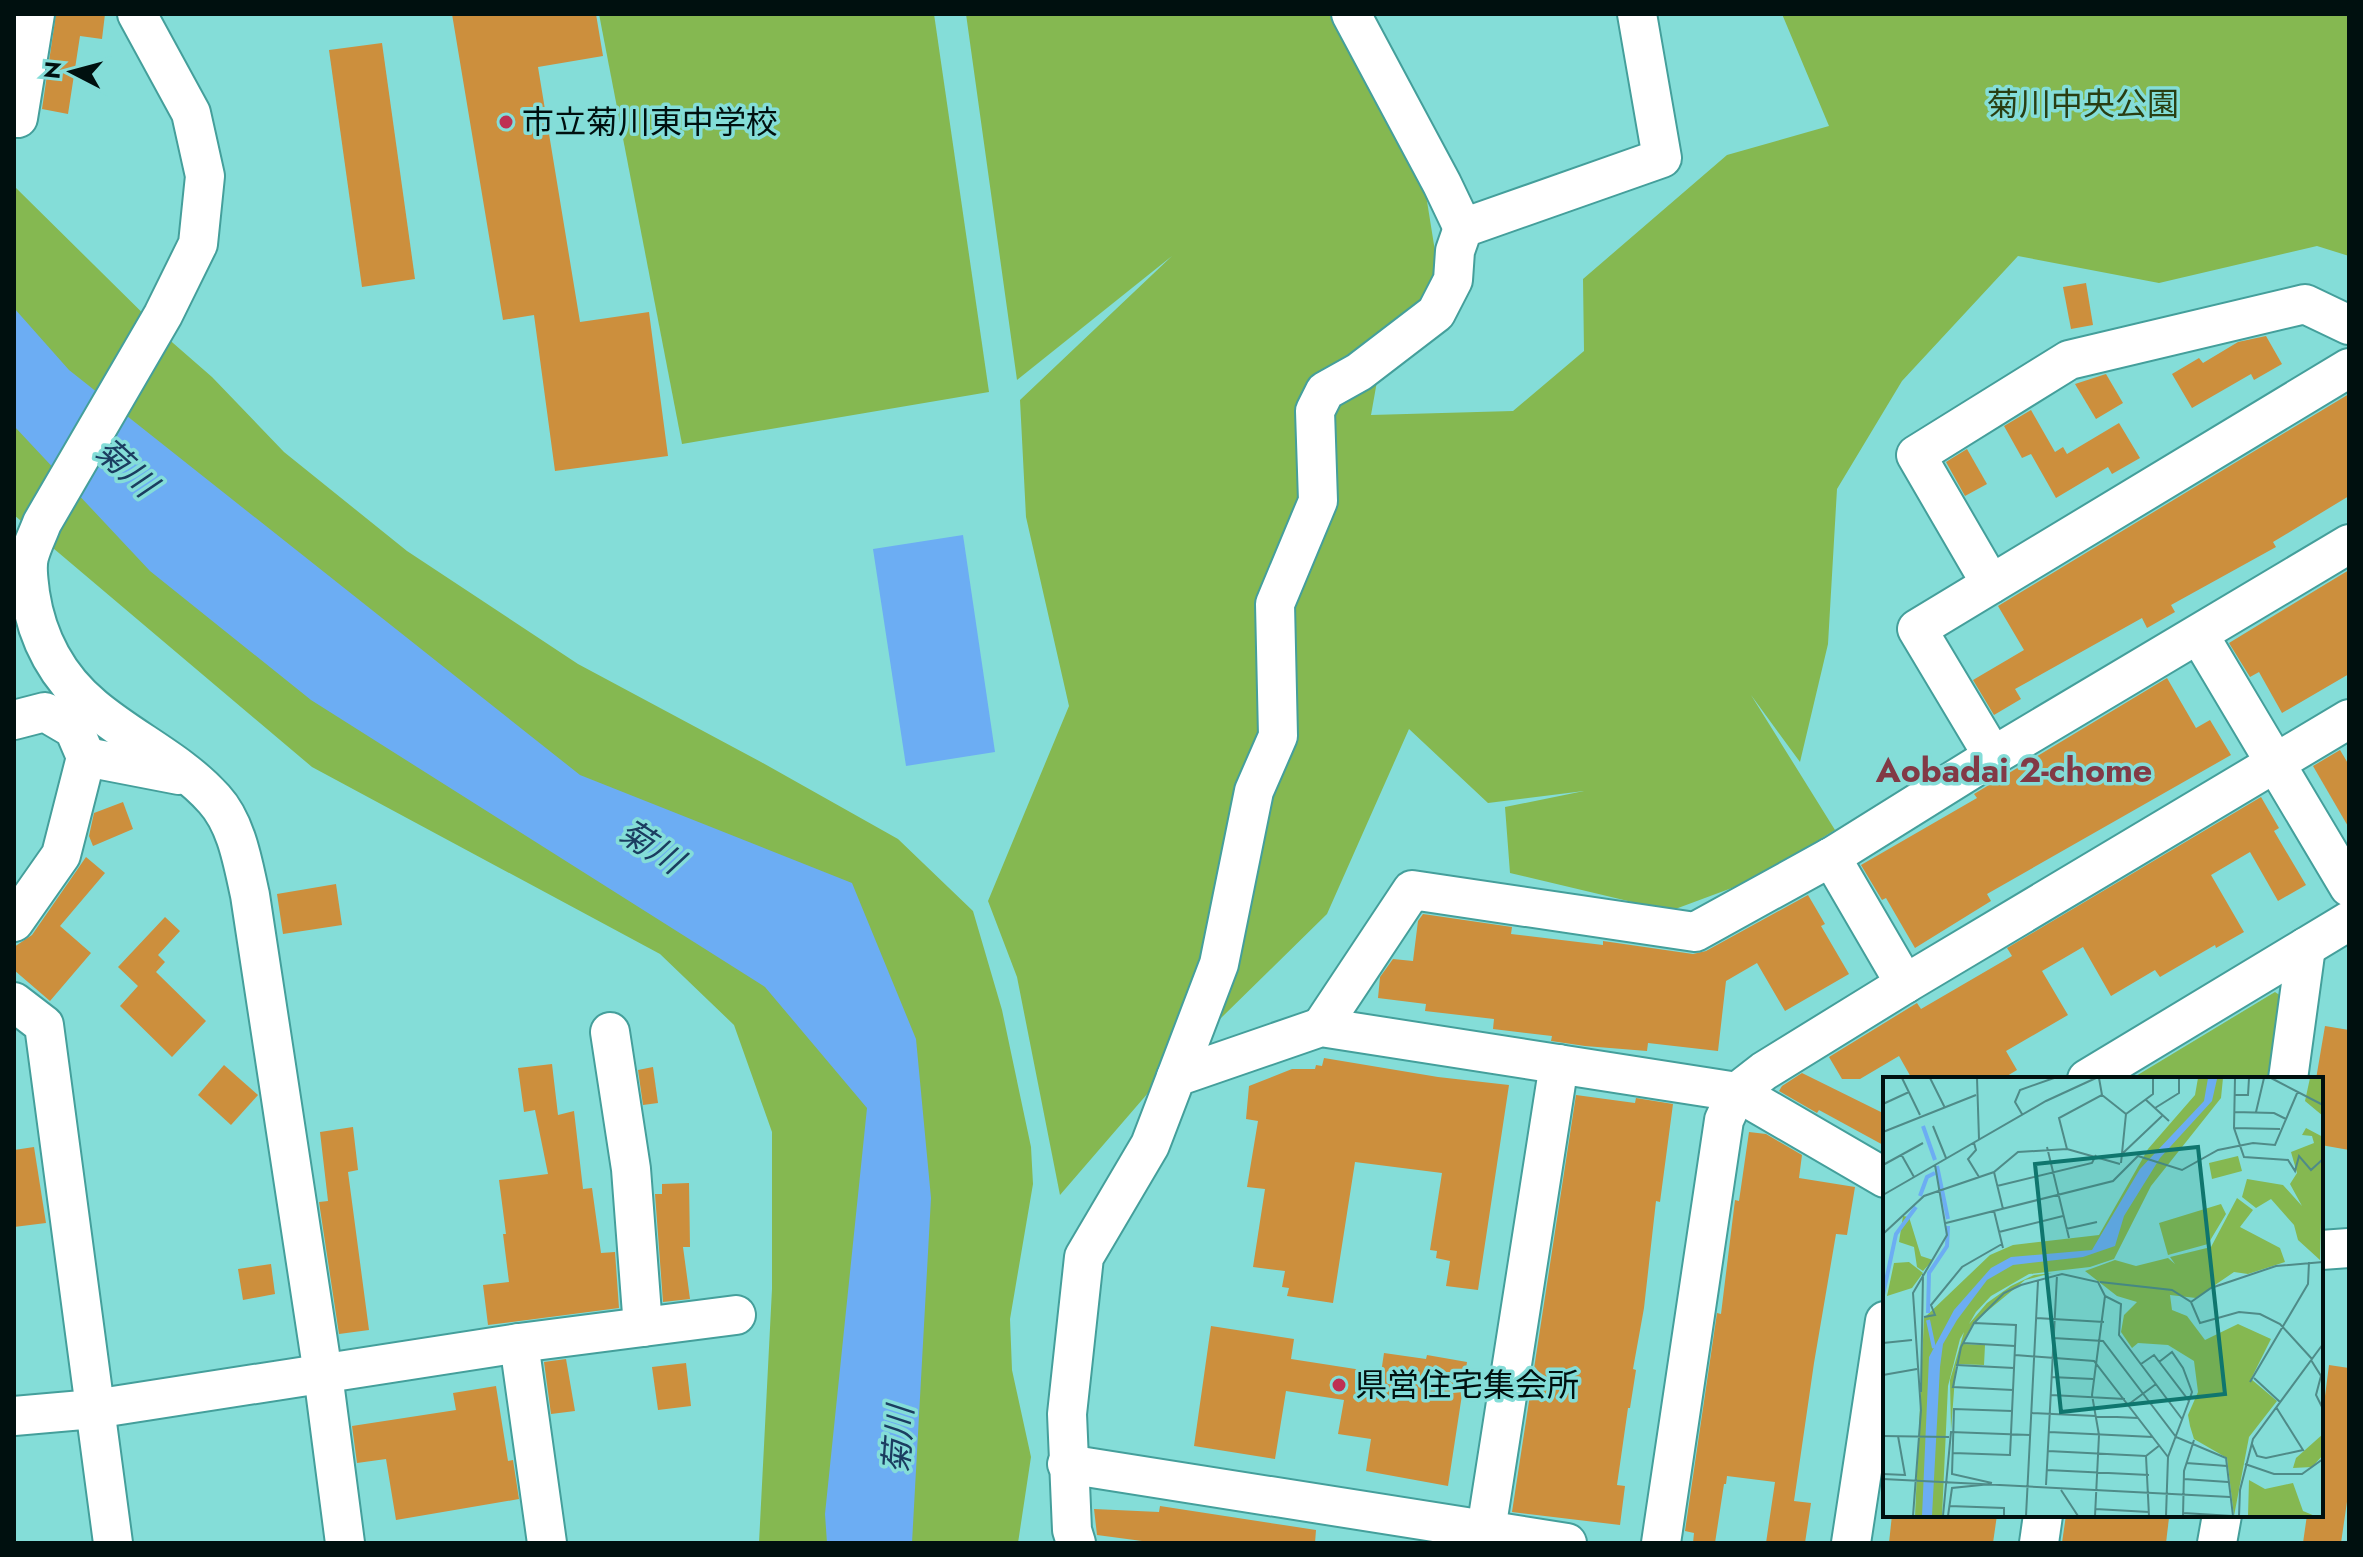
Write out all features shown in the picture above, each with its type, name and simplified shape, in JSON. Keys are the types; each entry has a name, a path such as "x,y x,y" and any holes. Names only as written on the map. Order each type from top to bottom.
{"street":[{"path":"18,118 35,14"},
{"path":"137,14 191,113 205,176 198,244 156,325 42,523 28,559 34,622 46,651 62,675 93,707 193,778 217,802 238,844 250,895 323,1374 345,1543"},
{"path":"1076,1543 1072,1530 1067,1464 1067,1414 1084,1257 1150,1145 1219,964 1254,791 1278,736 1275,604 1318,501 1315,411 1325,391 1359,372 1436,313 1453,280 1455,251 1463,228 1351,14"},
{"path":"1463,228 1662,158 1637,14"},
{"path":"1991,584 1916,455 2069,360 2305,304 2349,325"},
{"path":"1993,756 1917,629 2349,368"},
{"path":"1321,1027 1412,890 1695,932 1831,857 1993,756 2349,544"},
{"path":"2199,635 2349,887"},
{"path":"14,720 45,712 74,729 86,757 61,855 14,922"},
{"path":"1661,1543 1724,1120 1737,1092 1764,1071 1905,984 2349,719"},
{"path":"86,757 193,778"},
{"path":"1831,857 1905,984"},
{"path":"2090,1077 2349,921"},
{"path":"2288,1077 2306,947"},
{"path":"14,1002 44,1025 113,1543"},
{"path":"1176,1077 1321,1027 1737,1092 1883,1177"},
{"path":"610,1032 631,1169 643,1327"},
{"path":"1485,1537 1559,1064"},
{"path":"2323,1250 2349,1248"},
{"path":"14,1416 94,1409 519,1343 736,1315"},
{"path":"1851,1543 1883,1334"},
{"path":"519,1343 547,1543"},
{"path":"1067,1464 1485,1537 1567,1543"},
{"path":"2039,1543 2043,1517"},
{"path":"2217,1543 2222,1517"}],"green space":[{"path":"599,14 934,14 989,392 682,444"},
{"name":"菊川中央公園","path":"966,14 1337,14 1422,170 1439,276 1379,370 1371,415 1513,411 1584,351 1583,279 1727,155 1829,126 1782,14 2349,14 2349,256 2317,246 2159,283 2018,256 1902,381 1837,489 1828,644 1800,762 1751,695 1835,830 1756,879 1670,911 1510,873 1505,807 1584,791 1488,803 1409,729 1327,914 1167,1071 1060,1195 1017,977 988,901 1069,706 1026,517 1020,400 1172,256 1017,380"},
{"path":"14,186 173,343 212,377 284,452 407,551 578,664 898,839 973,911 1002,1010 1031,1147 1033,1184 1010,1319 1012,1370 1031,1457 1018,1543 759,1543 772,1289 772,1132 734,1025 660,954 312,767 14,515"},
{"path":"2275,992 2292,1003 2280,1077 2134,1077"}],"water":[{"name":"菊川","path":"14,308 69,370 580,775 852,883 916,1039 931,1198 912,1543 827,1543 825,1514 867,1108 765,987 311,700 150,571 14,426"},
{"path":"963,535 995,752 906,766 873,549"}],"building":[{"path":"56,14 105,14 102,39 80,36 68,114 42,109"},
{"path":"452,14 596,14 603,56 538,67 580,322 649,312 668,456 555,471 534,315 503,320"},
{"path":"382,43 415,279 362,287 329,50"},
{"path":"2086,283 2093,325 2071,329 2063,287"},
{"path":"2266,336 2282,364 2254,380 2251,374 2192,408 2172,374 2199,358 2203,363 2238,342"},
{"path":"2106,374 2123,403 2096,419 2075,384"},
{"path":"2349,394 2349,496 2273,542 2276,547 2171,605 2175,612 2147,628 2142,618 2015,689 2021,699 1994,715 1973,680 2024,650 1998,606"},
{"path":"2031,410 2055,452 2063,447 2067,454 2119,423 2140,458 2112,474 2108,467 2056,498 2031,454 2022,458 2004,426"},
{"path":"1967,449 1987,484 1965,496 1946,462"},
{"path":"2349,570 2349,674 2282,713 2259,672 2250,677 2229,643"},
{"path":"2167,678 2196,728 2210,720 2231,755 1987,894 1991,901 1915,948 1886,898 1882,900 1861,865 1977,798 1974,794"},
{"path":"2340,750 2349,765 2349,828 2313,766"},
{"path":"2261,797 2279,828 2274,831 2306,885 2278,901 2250,852 2211,875 2244,932 2160,977 2155,970 2111,996 2083,947 2042,971 2068,1015 2006,1051 2017,1070 2005,1077 1911,1077 1899,1056 1860,1079 1842,1079 1829,1057 1917,1003 1921,1009 2012,956 2007,948"},
{"path":"123,802 133,829 93,846 89,836 94,813"},
{"path":"86,857 105,873 60,926 91,953 50,1001 14,970 14,947 32,935"},
{"path":"336,884 342,925 283,934 277,894"},
{"path":"1808,895 1825,924 1821,926 1849,974 1785,1011 1757,963 1726,981 1718,1051 1648,1043 1647,1051 1551,1041 1552,1036 1493,1029 1494,1019 1425,1011 1426,1004 1378,998 1380,977 1393,959 1413,961 1418,921 1423,914 1512,927 1511,934 1603,945 1603,941 1693,954 1706,951"},
{"path":"165,917 180,931 158,955 165,962 156,972 206,1021 172,1057 120,1006 138,986 118,967"},
{"path":"2325,1026 2349,1030 2349,1150 2323,1145 2323,1077 2316,1077"},
{"path":"1324,1058 1509,1085 1478,1290 1446,1286 1450,1261 1436,1258 1437,1251 1430,1250 1442,1173 1355,1162 1333,1303 1287,1296 1289,1288 1282,1287 1285,1271 1253,1267 1265,1189 1247,1187 1258,1121 1246,1119 1249,1086 1292,1069 1315,1069 1316,1065 1322,1066"},
{"path":"552,1064 558,1115 574,1111 583,1189 592,1188 601,1253 615,1252 619,1308 488,1325 483,1285 509,1282 499,1180 548,1174 535,1110 524,1112 518,1068"},
{"path":"224,1065 258,1095 231,1125 198,1095"},
{"path":"653,1067 658,1103 643,1105 638,1070"},
{"path":"1802,1073 1883,1113 1883,1145 1779,1091"},
{"path":"1576,1095 1635,1103 1636,1098 1673,1104 1660,1202 1656,1201 1644,1308 1633,1369 1636,1370 1617,1485 1625,1486 1620,1525 1512,1512"},
{"path":"353,1127 358,1170 348,1172 369,1330 339,1334 319,1202 328,1201 320,1132"},
{"path":"1749,1132 1766,1134 1802,1155 1799,1178 1855,1187 1847,1235 1836,1234 1794,1501 1811,1503 1805,1543 1766,1543 1775,1482 1727,1476 1715,1543 1693,1543 1694,1533 1685,1531 1717,1313 1721,1314 1735,1200 1739,1201"},
{"path":"34,1147 46,1223 14,1227 14,1150"},
{"path":"689,1183 690,1247 683,1247 690,1299 663,1302 655,1194 662,1194 662,1184"},
{"path":"271,1264 275,1294 243,1300 238,1269"},
{"path":"1211,1326 1294,1339 1291,1359 1381,1373 1384,1353 1426,1359 1427,1355 1467,1362 1448,1486 1366,1471 1371,1439 1338,1434 1344,1400 1286,1391 1275,1459 1194,1446"},
{"path":"566,1359 575,1411 551,1414 544,1362"},
{"path":"686,1363 691,1406 658,1410 652,1367"},
{"path":"2329,1365 2349,1368 2349,1488 2341,1543 2303,1543 2307,1517 2323,1517 2323,1412"},
{"path":"496,1386 508,1461 513,1460 519,1499 396,1520 386,1459 357,1463 352,1426 456,1410 453,1393"},
{"path":"1160,1506 1316,1530 1315,1543 1157,1543 1097,1535 1094,1509 1159,1512"},
{"path":"1892,1517 1997,1517 1993,1543 1889,1543"},
{"path":"2066,1517 2169,1518 2166,1543 2062,1543"}],"place":[{"name":"市立菊川東中学校","path":"506,122"},
{"name":"県営住宅集会所","path":"1339,1385"}],"district":[{"name":"Aobadai 2-chome","path":"2014,770"}]}
